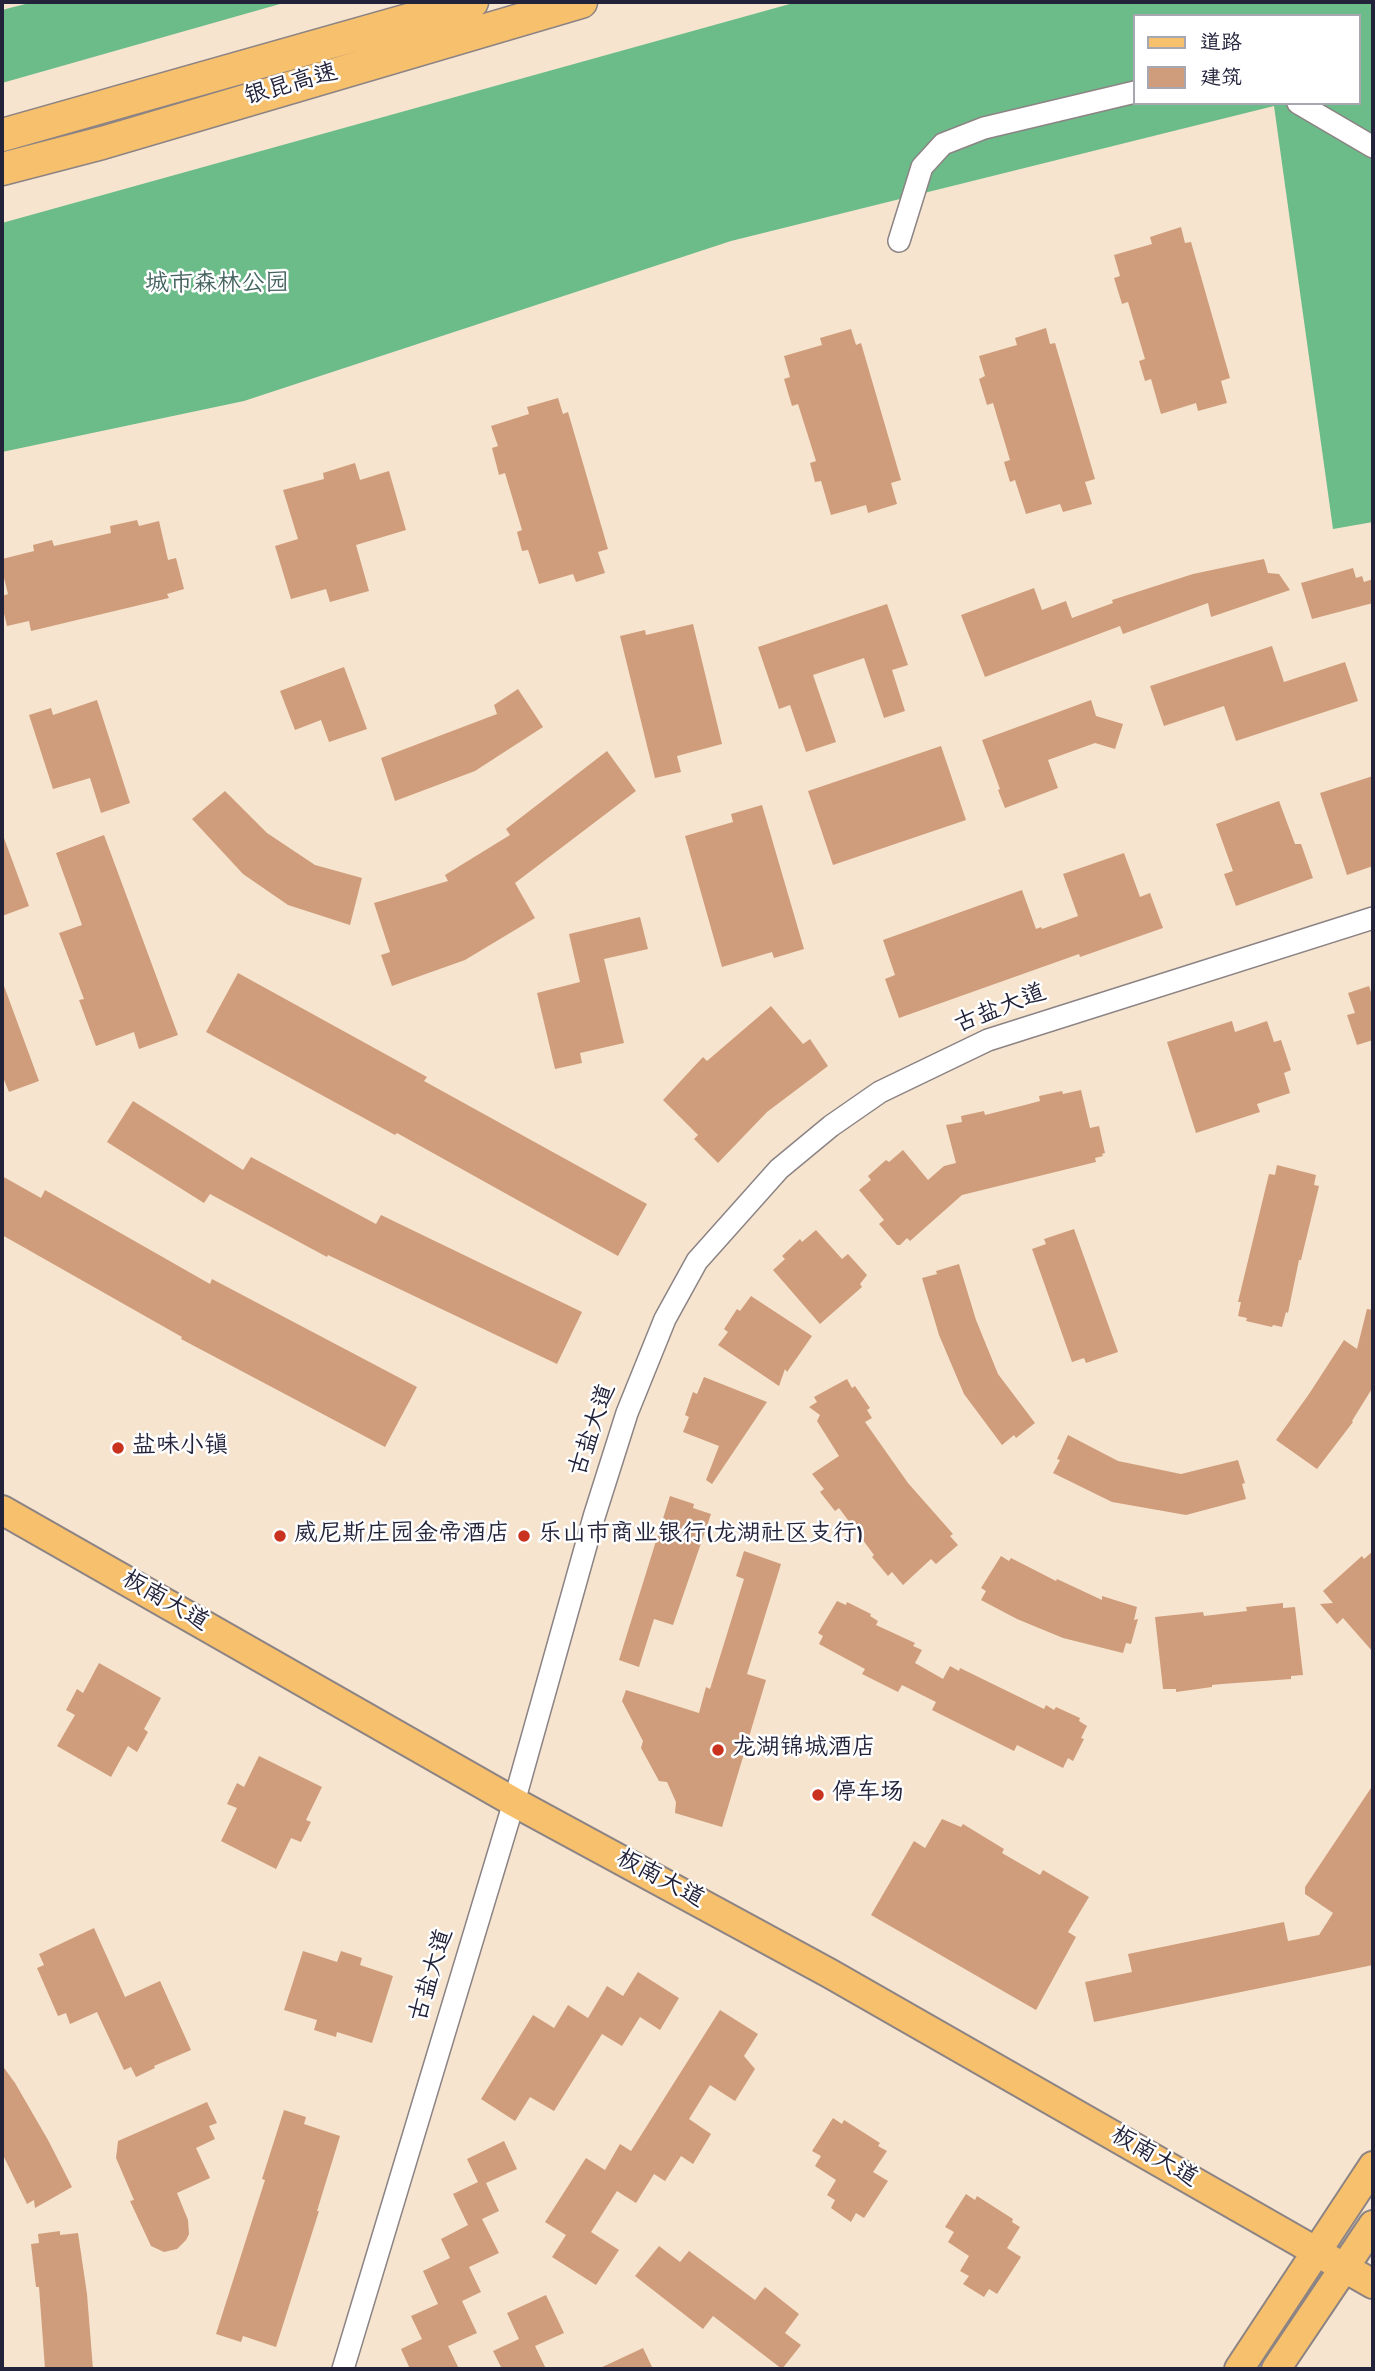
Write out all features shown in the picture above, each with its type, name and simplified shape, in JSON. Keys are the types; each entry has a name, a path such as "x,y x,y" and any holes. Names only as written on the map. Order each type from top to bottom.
{"highway":[{"name":"银昆高速","path":"2,135 472,2"},
{"name":"银昆高速","path":"2,169 102,143 581,2"}],"main road":[{"name":"板南大道","path":"2,1510 514,1802 822,1969 1373,2284"},
{"path":"1239,2369 1373,2166"},
{"path":"1276,2369 1373,2225"}],"street":[{"path":"899,241 922,167 943,144 984,128 1134,92"},
{"path":"1301,105 1373,147"},
{"name":"古盐大道","path":"344,2369 514,1802 598,1504 627,1413 665,1319 697,1261 779,1169 831,1126 880,1092 988,1040 1373,918"}],"green space":[{"path":"33,2 287,2 2,83 2,10"},
{"name":"城市森林公园","path":"797,2 1373,2 1373,522 1333,529 1274,106 731,241 244,401 2,452 2,223"}],"building":[{"path":"1181,227 1185,243 1191,242 1230,378 1221,381 1227,403 1198,411 1196,403 1161,414 1151,379 1145,381 1139,361 1145,359 1128,302 1122,304 1114,278 1120,276 1114,255 1152,244 1150,237"},
{"path":"1046,328 1050,344 1055,343 1095,479 1085,482 1092,504 1063,512 1060,504 1026,514 1015,480 1010,482 1004,462 1010,460 993,403 987,405 979,379 985,376 979,356 1017,345 1015,338"},
{"path":"851,329 856,345 861,343 901,480 891,483 897,504 868,513 866,505 831,515 821,481 815,482 810,463 816,461 798,404 792,406 784,379 790,377 784,356 822,345 820,338"},
{"path":"558,398 563,414 568,412 608,549 598,552 605,573 576,582 573,574 539,584 528,550 522,551 517,532 522,530 505,473 499,475 492,448 498,446 491,426 529,414 527,407"},
{"path":"355,463 360,480 389,471 406,530 356,545 369,591 330,602 326,589 291,599 275,546 298,539 283,490 324,479 323,473"},
{"path":"137,520 139,526 159,521 168,560 176,558 184,589 167,594 169,598 31,631 29,621 7,626 2,605 2,596 8,594 2,559 34,551 33,545 52,540 54,546 111,533 110,526"},
{"path":"1264,559 1268,573 1279,574 1290,590 1211,617 1208,603 1123,634 1120,626 985,677 961,615 1034,588 1042,610 1066,601 1072,618 1113,603 1112,600 1193,574"},
{"path":"1353,568 1356,578 1362,576 1364,582 1373,579 1373,603 1312,619 1301,583"},
{"path":"887,604 908,665 892,670 905,711 884,718 864,658 813,675 836,742 806,752 790,705 779,709 758,647"},
{"path":"693,624 722,744 677,756 681,772 655,778 620,636 645,630 646,635"},
{"path":"1272,646 1284,682 1345,662 1358,701 1236,741 1224,706 1164,726 1150,686"},
{"path":"344,667 367,729 329,742 321,720 295,730 280,691"},
{"path":"518,689 543,727 475,771 395,801 381,758 497,714 494,705"},
{"path":"97,700 130,803 101,813 90,778 53,789 29,715 51,708 53,715"},
{"path":"1091,700 1096,716 1123,724 1115,749 1095,743 1048,760 1058,788 1005,808 982,740"},
{"path":"941,746 966,820 833,865 808,791"},
{"path":"607,751 636,791 515,883 535,918 465,960 392,986 381,955 390,952 374,903 448,881 445,875 510,835 506,829"},
{"path":"1373,776 1373,866 1347,875 1320,793"},
{"path":"225,791 267,833 315,865 362,878 350,925 288,905 243,874 192,819"},
{"path":"1279,801 1295,844 1301,844 1313,878 1236,906 1224,874 1233,871 1216,824"},
{"path":"762,805 804,949 774,958 772,952 722,967 685,836 733,822 731,814"},
{"path":"104,835 178,1035 139,1049 134,1032 96,1046 79,1000 84,999 59,933 82,925 56,853"},
{"path":"4,838 29,906 2,916 2,839"},
{"path":"1124,853 1140,897 1150,893 1163,928 1080,957 1079,954 899,1018 885,979 895,975 883,940 1022,890 1036,929 1042,929 1078,916 1063,874"},
{"path":"640,917 648,949 604,959 624,1043 580,1053 582,1063 555,1069 537,993 580,982 569,934"},
{"path":"238,973 427,1077 424,1081 647,1204 618,1256 397,1133 395,1135 206,1032"},
{"path":"2,986 39,1081 9,1092 2,1075"},
{"path":"1369,986 1373,998 1373,1040 1357,1045 1347,1015 1355,1013 1348,993"},
{"path":"771,1006 803,1044 810,1039 828,1066 767,1112 718,1163 694,1139 698,1135 663,1100 703,1057 707,1061"},
{"path":"1232,1021 1235,1032 1267,1021 1274,1042 1281,1040 1291,1070 1284,1073 1290,1093 1257,1104 1260,1112 1196,1133 1167,1042"},
{"path":"1081,1090 1090,1128 1099,1126 1105,1153 1095,1158 1096,1162 962,1195 910,1241 907,1238 900,1245 897,1245 879,1224 884,1220 859,1190 871,1180 868,1176 886,1160 889,1162 903,1150 928,1180 944,1166 956,1163 946,1125 962,1122 961,1116 984,1111 985,1115 1040,1101 1039,1096"},
{"path":"133,1101 243,1170 251,1157 376,1224 381,1215 582,1312 557,1364 328,1255 327,1257 210,1194 204,1203 107,1142"},
{"path":"1277,1165 1316,1175 1314,1185 1319,1186 1288,1313 1286,1312 1282,1327 1272,1327 1246,1321 1247,1318 1238,1316 1241,1302 1238,1302 1269,1174 1275,1175"},
{"path":"2,1176 41,1198 45,1190 210,1284 212,1279 417,1387 385,1447 181,1339 182,1337 2,1235"},
{"path":"1074,1229 1118,1352 1086,1363 1084,1358 1072,1362 1032,1249 1046,1244 1044,1239"},
{"path":"816,1230 842,1259 848,1254 867,1275 860,1284 862,1287 820,1324 773,1270 785,1259 782,1256 800,1239 802,1242"},
{"path":"959,1264 976,1320 998,1374 1035,1423 1002,1445 964,1394 939,1335 922,1278"},
{"path":"751,1296 812,1336 787,1372 785,1369 779,1386 718,1345 728,1332 724,1329 737,1309 740,1311"},
{"path":"1367,1309 1373,1310 1373,1387 1353,1422 1317,1469 1276,1440 1344,1340 1357,1349"},
{"path":"704,1377 767,1402 712,1484 706,1480 719,1446 683,1432 689,1417 685,1415 693,1392 697,1394"},
{"path":"847,1379 870,1408 867,1410 872,1418 865,1422 908,1483 953,1534 950,1536 958,1545 936,1564 931,1559 903,1585 892,1572 888,1576 872,1557 874,1555 839,1508 835,1511 820,1492 824,1489 812,1474 839,1456 817,1421 820,1415 809,1407 817,1402 814,1397"},
{"path":"1068,1435 1118,1461 1181,1474 1238,1460 1245,1483 1242,1484 1246,1499 1186,1515 1112,1502 1053,1473"},
{"path":"670,1496 694,1504 693,1508 711,1514 673,1625 654,1619 639,1667 619,1660"},
{"path":"744,1551 781,1564 747,1674 766,1680 722,1827 675,1813 676,1802 667,1782 659,1781 641,1748 643,1741 622,1701 626,1690 699,1713 706,1687 710,1689 744,1579 736,1576"},
{"path":"1373,1551 1373,1652 1343,1618 1337,1624 1320,1604 1333,1603 1323,1591 1362,1556 1364,1559"},
{"path":"1001,1556 1009,1561 1011,1558 1102,1600 1102,1596 1137,1607 1134,1620 1138,1619 1131,1644 1126,1643 1123,1653 1063,1638 1017,1619 981,1600 986,1591 981,1588"},
{"path":"837,1601 846,1605 847,1602 871,1614 870,1616 878,1621 876,1625 915,1643 913,1646 922,1650 915,1663 943,1679 950,1666 959,1671 960,1668 1044,1709 1046,1705 1054,1710 1056,1707 1080,1718 1079,1721 1087,1726 1073,1761 1068,1758 1063,1768 1017,1745 1014,1751 932,1710 936,1702 902,1685 898,1692 862,1674 865,1669 819,1644 823,1636 818,1633"},
{"path":"1283,1603 1283,1608 1295,1607 1303,1675 1291,1676 1291,1679 1212,1685 1176,1692 1176,1689 1163,1689 1155,1617 1203,1612 1204,1616"},
{"path":"99,1663 161,1698 144,1729 148,1732 137,1752 128,1746 111,1777 57,1746 75,1715 66,1710 77,1689 83,1693"},
{"path":"259,1756 322,1787 306,1820 311,1822 301,1842 291,1838 276,1869 221,1841 237,1808 227,1804 237,1783 244,1787"},
{"path":"1373,1785 1373,1965 1094,2022 1085,1982 1132,1972 1128,1954 1284,1922 1288,1941 1319,1935 1333,1913 1305,1894 1305,1887"},
{"path":"942,1819 961,1827 963,1824 1004,1849 1002,1853 1040,1875 1043,1870 1089,1897 1068,1932 1076,1937 1036,2010 871,1915 914,1841 925,1848"},
{"path":"94,1928 125,1997 160,1981 191,2050 136,2077 131,2067 124,2070 97,2012 70,2024 66,2013 58,2016 37,1968 44,1965 39,1954"},
{"path":"303,1951 337,1962 341,1951 362,1958 360,1965 393,1976 372,2043 337,2032 336,2037 314,2030 317,2020 284,2010"},
{"path":"638,1972 679,1998 660,2030 640,2017 622,2046 602,2034 554,2111 530,2097 515,2121 481,2099 533,2015 554,2028 568,2005 588,2018 607,1986 623,1996"},
{"path":"720,2010 758,2034 744,2056 755,2069 735,2101 710,2085 689,2119 711,2134 693,2164 681,2156 665,2181 654,2174 636,2203 617,2191 591,2232 619,2250 596,2285 552,2257 566,2235 545,2222 586,2158 605,2170 620,2144 631,2151"},
{"path":"2,2065 48,2140 72,2187 35,2208 34,2200 27,2204 2,2153"},
{"path":"207,2102 217,2123 209,2126 215,2139 196,2148 210,2178 177,2193 188,2220 189,2234 177,2249 164,2252 151,2246 130,2201 134,2200 116,2158 118,2141"},
{"path":"284,2110 306,2117 304,2124 340,2136 276,2347 243,2336 241,2342 216,2334 265,2180 262,2179"},
{"path":"833,2118 842,2124 844,2120 880,2143 878,2146 887,2151 873,2172 888,2181 864,2218 856,2213 851,2222 831,2208 835,2200 827,2195 836,2180 815,2166 821,2156 812,2151"},
{"path":"504,2141 517,2169 486,2183 499,2211 482,2219 499,2253 469,2267 481,2292 462,2301 477,2333 448,2346 459,2369 410,2369 401,2349 422,2339 411,2316 438,2304 423,2271 450,2258 441,2239 468,2225 453,2194 478,2182 467,2159"},
{"path":"966,2194 975,2200 977,2196 1013,2219 1012,2222 1020,2227 1007,2248 1021,2257 997,2294 989,2289 984,2297 963,2284 969,2276 960,2271 969,2256 948,2242 954,2232 945,2227"},
{"path":"60,2231 60,2235 78,2233 87,2294 93,2369 45,2369 39,2287 36,2287 31,2244 39,2243 38,2234"},
{"path":"659,2246 680,2262 689,2251 755,2300 765,2287 799,2314 785,2333 801,2345 782,2369 713,2316 703,2329 635,2276"},
{"path":"546,2295 564,2333 535,2346 546,2369 502,2369 493,2351 519,2339 507,2313"},
{"path":"643,2348 653,2369 598,2369"}],"place":[{"name":"盐味小镇","path":"118,1448"},
{"name":"威尼斯庄园金帝酒店","path":"280,1536"},
{"name":"乐山市商业银行(龙湖社区支行)","path":"524,1536"},
{"name":"龙湖锦城酒店","path":"718,1750"},
{"name":"停车场","path":"818,1795"}]}
